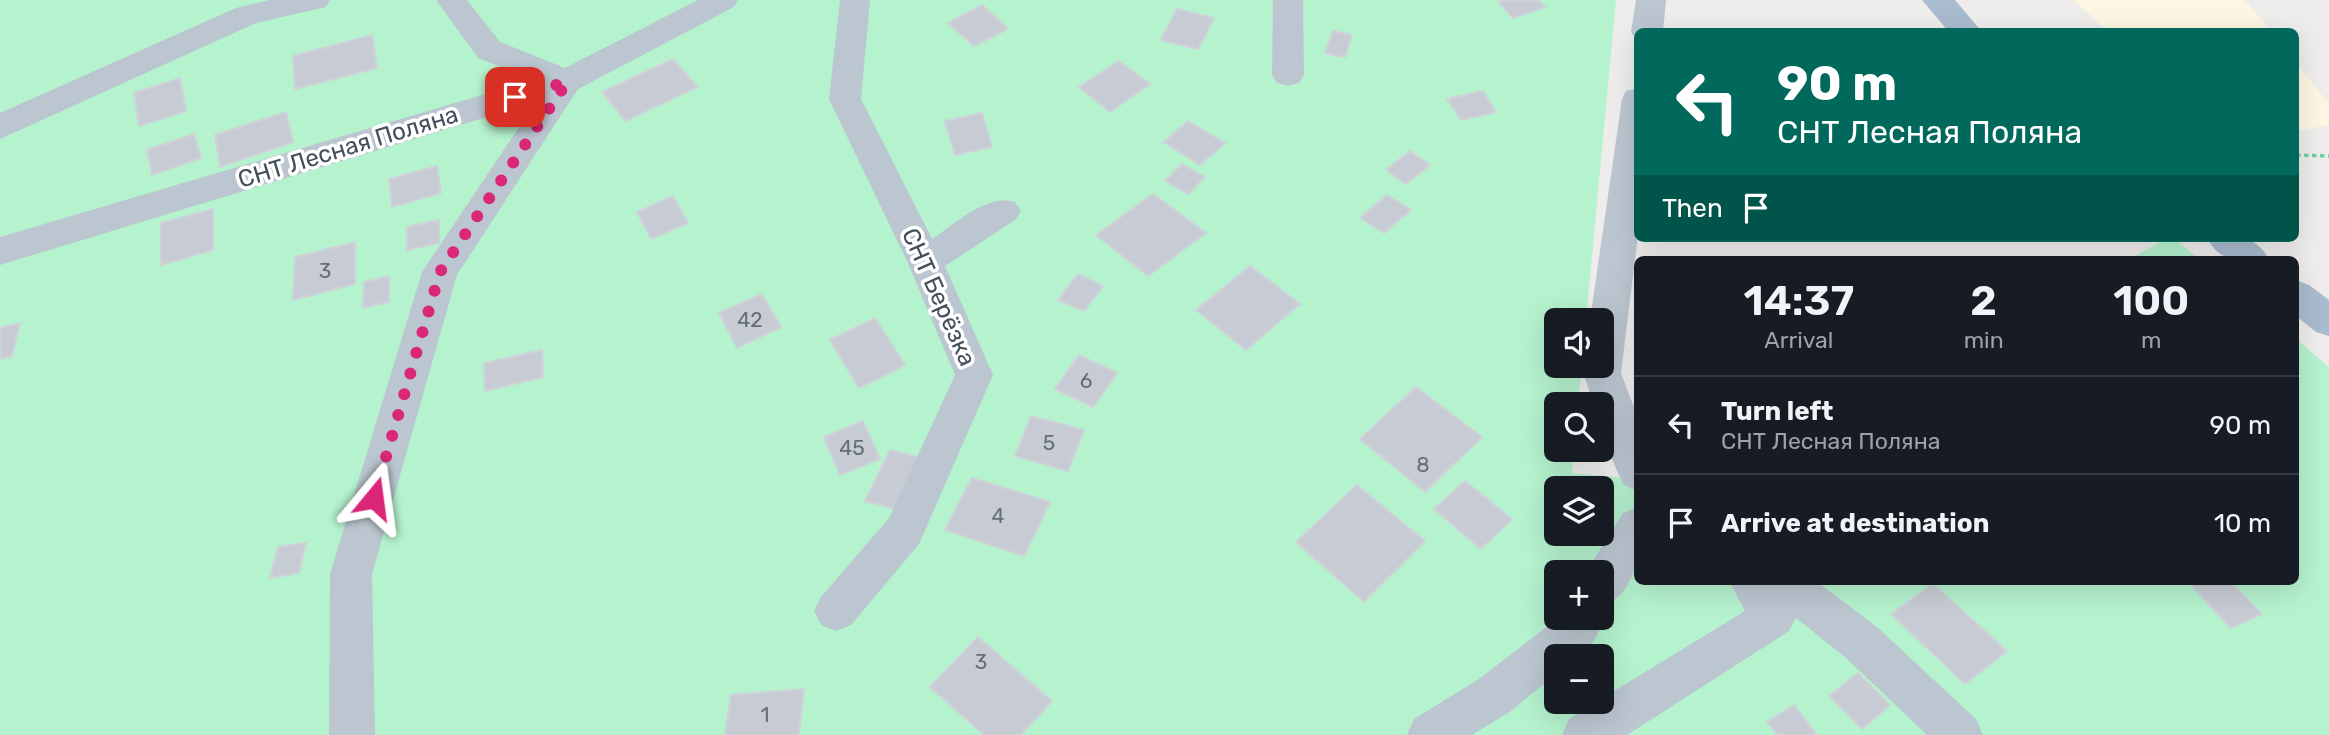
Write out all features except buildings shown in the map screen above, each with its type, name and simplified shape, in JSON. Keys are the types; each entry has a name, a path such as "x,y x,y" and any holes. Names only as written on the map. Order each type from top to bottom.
{"main road":[{"path":"1937,0 1963,28"},
{"path":"2230,242 2247,256"},
{"path":"2299,297 2329,321"}],"street":[{"path":"0,127 247,15 315,0"},
{"path":"352,735 351,574 440,272 567,82 489,50 451,0"},
{"name":"СНТ Лесная Поляна","path":"0,251 567,82 723,0"},
{"name":"СНТ Берёзка","path":"836,611 904,531 974,375 925,261 845,99 855,0"},
{"path":"1288,0 1288,75"},
{"path":"1648,28 1651,0"},
{"path":"1634,129 1602,373 1634,462"},
{"path":"925,261 1003,211"},
{"path":"1614,566 1634,533"},
{"path":"1585,735 1774,617 1754,585"},
{"path":"1787,585 1861,642 1960,735"},
{"path":"1430,735 1494,695 1576,630"}],"path":[{"path":"2299,155 2329,156"}],"shaded area":[{"path":"2073,0 2245,0 2268,28 2105,28"},
{"path":"2299,67 2329,104 2329,125 2299,130"}],"green space":[{"path":"0,0 1616,0 1587,308 1544,308 1544,378 1581,378 1579,392 1544,392 1544,462 1573,462 1572,473 1605,476 1544,476 1544,546 1614,546 1614,477 1634,479 1634,585 2299,585 2299,342 2329,367 2329,735 0,735"},
{"path":"2160,242 2178,242 2195,256 2135,256"}],"route":[{"path":"374,498 440,272 567,82 515,97"}]}
